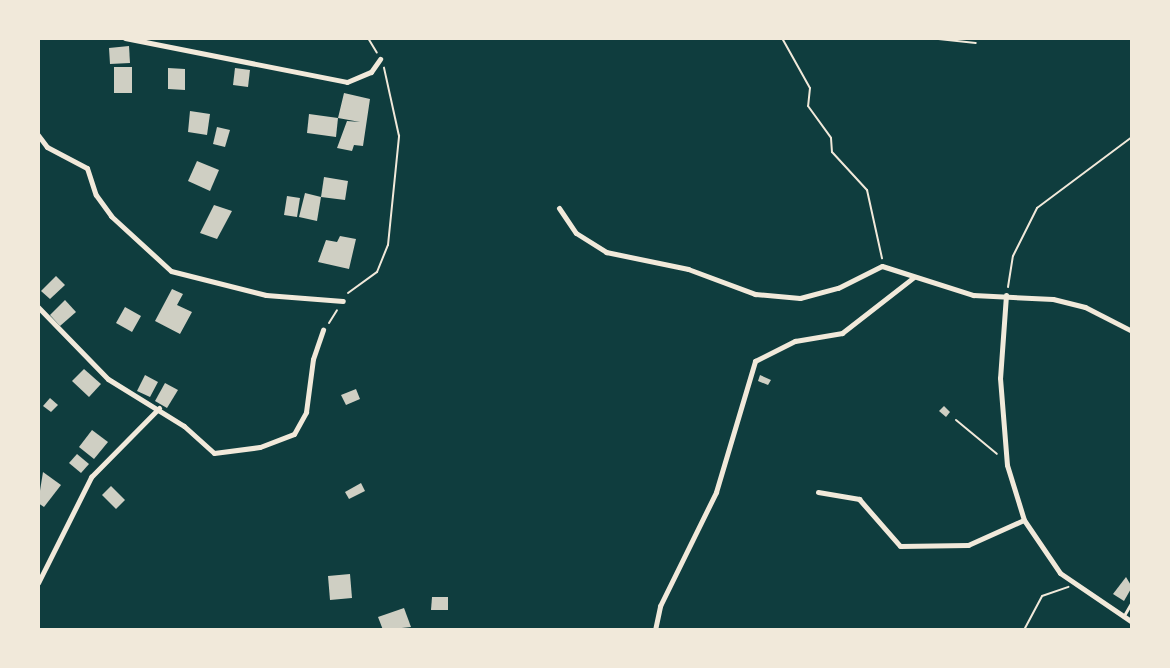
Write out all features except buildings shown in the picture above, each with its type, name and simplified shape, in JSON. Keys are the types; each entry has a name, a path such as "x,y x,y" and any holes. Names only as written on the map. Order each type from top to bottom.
{"street":[{"path":"125,38 347,82 371,72 380,59"},
{"path":"38,135 47,147 87,168 96,195 111,216 171,271 266,295 343,301"},
{"path":"559,208 576,233 606,252 688,270 755,294 800,298 838,288 882,266 973,295 1053,299 1085,307 1132,331"},
{"path":"655,629 660,606 716,492 747,376 755,361 795,341 842,333 914,277"},
{"path":"1006,295 1000,378 1007,465 1024,520 1046,558 1074,585 1132,622"},
{"path":"38,307 108,379 159,408 214,453 286,440 302,425 323,330"},
{"path":"38,583 91,477 159,408"},
{"path":"818,492 859,499 900,546 968,545 1024,520"}],"lane":[{"path":"1124,616 1132,602"}],"path":[{"path":"323,330 343,301 377,272 388,245 399,136 394,97 380,59 368,38"},
{"path":"782,38 810,88 807,106 831,138 832,152 867,190 882,266"},
{"path":"929,38 976,43"},
{"path":"1006,295 1013,257 1037,208 1132,137"},
{"path":"956,420 989,444 1007,465"},
{"path":"1024,629 1042,596 1074,585"}]}
